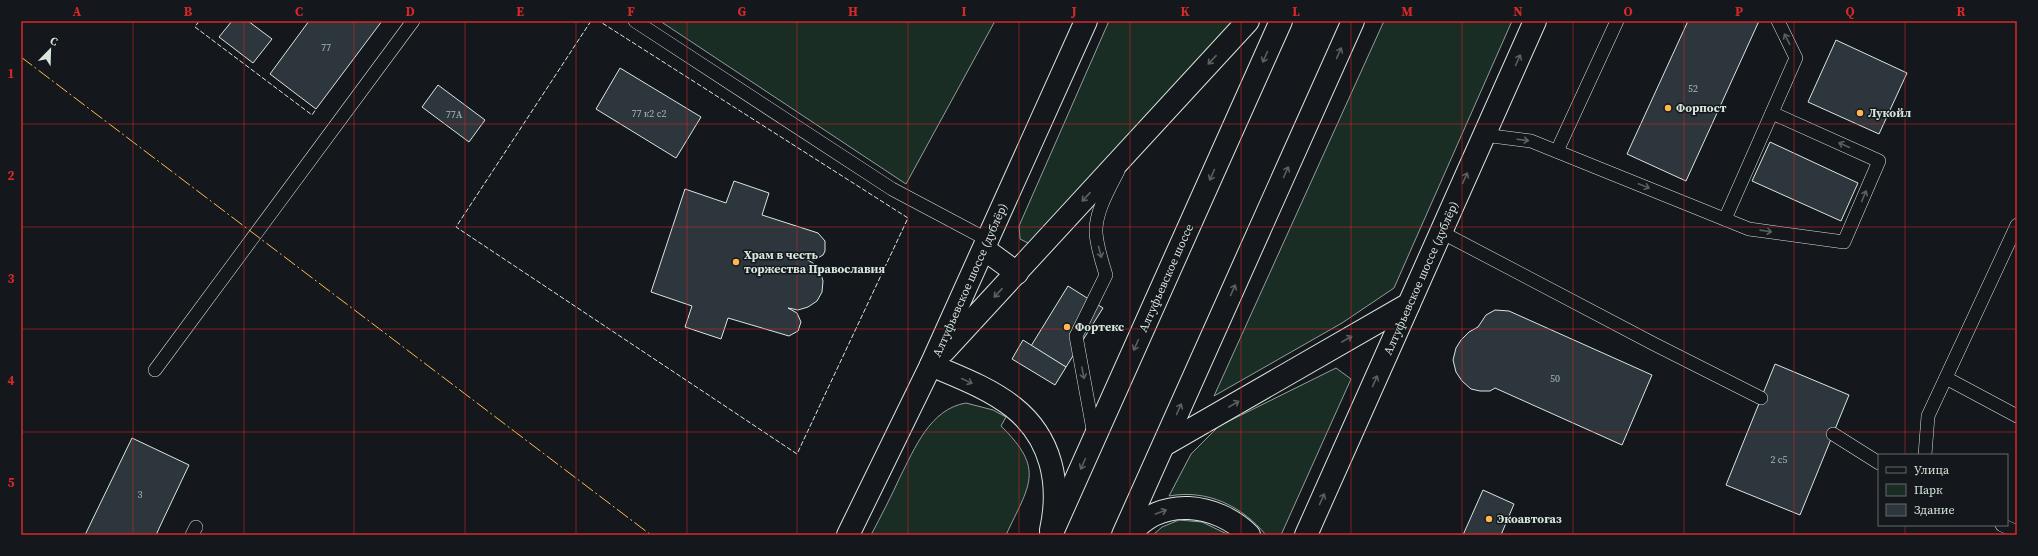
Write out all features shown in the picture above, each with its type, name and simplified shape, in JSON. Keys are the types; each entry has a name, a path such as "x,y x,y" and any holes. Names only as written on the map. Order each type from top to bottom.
{"main road":[{"name":"Алтуфьевское шоссе (дублёр)","path":"848,535 931,365 1086,21"},
{"path":"1050,535 1055,490 1054,471 1049,455 1040,438 1013,407 1004,400 931,365 1248,21"},
{"name":"Алтуфьевское шоссе","path":"1050,535 1095,438 1281,21"},
{"path":"1123,535 1353,21"},
{"name":"Алтуфьевское шоссе (дублёр)","path":"1306,535 1535,21"},
{"path":"986,244 1017,273"},
{"path":"1164,444 1409,304"},
{"path":"1130,535 1144,521 1159,512 1177,507 1192,507 1216,513 1228,518 1249,535"}],"lane":[{"path":"155,370 413,21"},
{"path":"634,21 892,189 986,244"},
{"path":"1557,151 1617,21"},
{"path":"1725,219 1796,58 1778,21"},
{"path":"1484,135 1531,141 1749,229 1844,242 1879,161 1772,113"},
{"path":"1095,438 1076,336 1106,275 1096,232 1098,216 1104,199 1129,150"},
{"path":"1925,454 1928,416 2017,225"},
{"path":"1441,232 1761,398"},
{"path":"1946,378 2017,416"},
{"path":"1833,434 1878,462"},
{"path":"2004,526 2017,532"}],"green space":[{"path":"660,21 995,21 906,184"},
{"path":"1109,21 1234,21 1028,243 1020,239 1019,226"},
{"path":"1384,21 1512,21 1394,288 1342,323 1214,396"},
{"path":"1336,368 1351,379 1281,535 1266,535 1246,516 1223,502 1197,495 1183,494 1169,496 1191,454 1219,426"},
{"path":"966,403 993,410 1006,417 1001,426 1015,441 1024,455 1028,467 1029,478 1026,490 1006,535 871,535 925,431 933,421 943,413 953,407"},
{"path":"1179,520 1202,522 1229,535 1153,535 1162,527"}],"building":[{"path":"232,21 248,21 272,39 253,63 219,37"},
{"path":"309,21 382,21 316,109 270,74"},
{"path":"1688,21 1759,21 1686,181 1627,154"},
{"path":"1836,40 1907,73 1879,134 1808,102"},
{"path":"620,68 701,117 676,158 596,109"},
{"path":"438,85 485,120 469,142 422,107"},
{"path":"1770,142 1858,183 1841,221 1752,181"},
{"name":"Храм в честь торжества Православия","path":"734,181 769,193 762,215 818,233 825,241 825,251 823,255 814,260 804,258 813,263 820,271 823,281 822,292 817,301 808,307 798,310 788,308 797,313 801,322 798,331 789,336 728,318 721,339 685,327 692,306 651,292 685,189 726,203"},
{"name":"Фортекс","path":"1068,286 1103,308 1066,367 1031,346"},
{"path":"1495,310 1509,311 1652,375 1622,445 1495,388 1490,391 1480,391 1471,389 1462,381 1456,372 1453,360 1456,348 1469,332 1478,327 1486,315"},
{"path":"1023,340 1066,367 1055,385 1012,359"},
{"path":"1775,364 1849,395 1800,515 1726,485"},
{"path":"132,438 189,465 156,535 85,535"},
{"name":"Экоавтогаз","path":"1483,490 1514,504 1501,535 1463,535"}],"fence":[{"path":"199,21 195,27 312,115 316,109"},
{"path":"591,21 456,227 797,454 908,218 599,21"}],"power":[{"path":"21,57 651,535"}],"place":[{"name":"Форпост","path":"1668,108"},
{"name":"Лукойл","path":"1860,113"},
{"name":"Храм в честь торжества Православия","path":"736,262"},
{"name":"Фортекс","path":"1067,327"},
{"name":"Экоавтогаз","path":"1489,519"}]}
